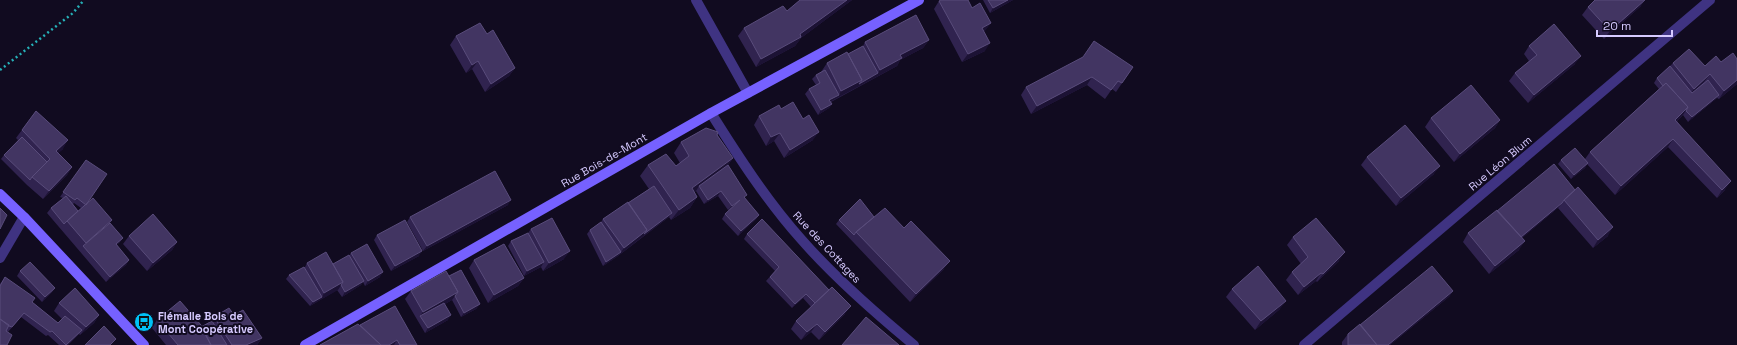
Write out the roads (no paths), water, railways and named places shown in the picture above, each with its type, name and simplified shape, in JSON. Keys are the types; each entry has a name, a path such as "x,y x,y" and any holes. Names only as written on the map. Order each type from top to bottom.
{"street":[{"path":"696,0 748,93"},
{"name":"Rue Bois-de-Mont","path":"305,345 711,113 918,0"},
{"name":"Rue Léon Blum","path":"1305,345 1710,0"},
{"name":"Rue des Cottages","path":"711,113 749,170 799,238 849,289 914,345"},
{"path":"0,194 24,217 144,345"},
{"path":"0,258 24,217"}],"place":[{"name":"Flémalle Bois de Mont Coopérative","path":"144,322"}]}
